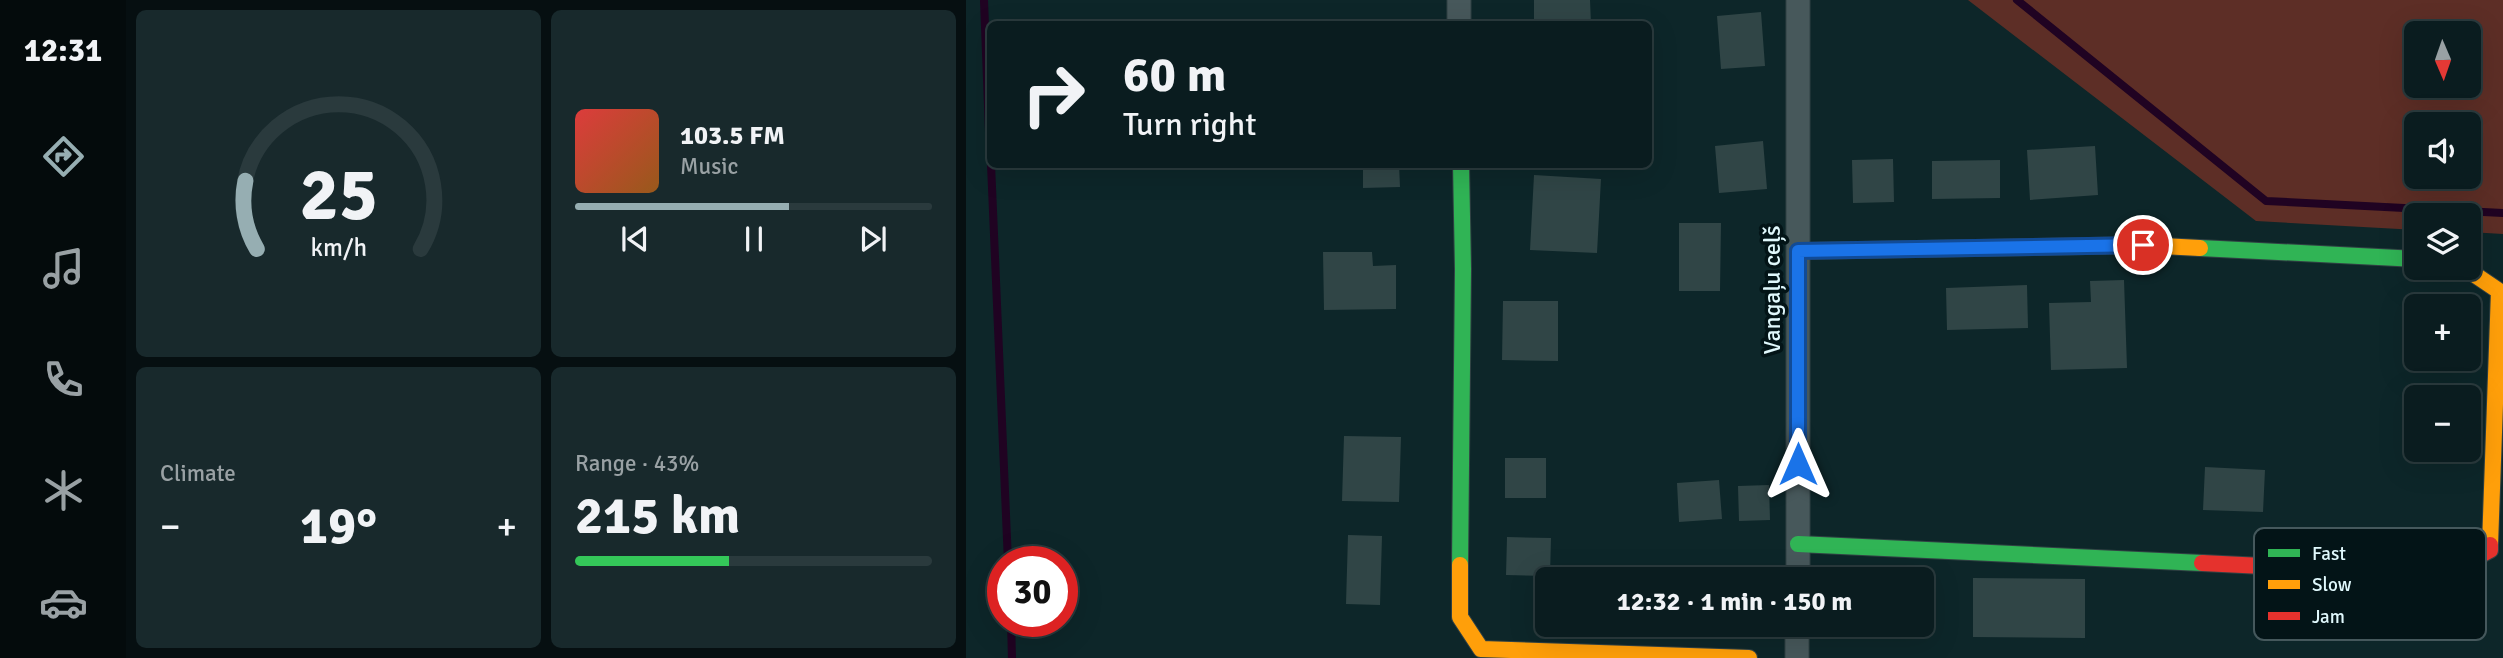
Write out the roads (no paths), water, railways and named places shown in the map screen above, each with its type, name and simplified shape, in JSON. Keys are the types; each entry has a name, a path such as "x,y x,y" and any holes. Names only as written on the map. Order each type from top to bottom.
{"street":[{"path":"1459,0 1459,21"},
{"name":"Vangaļu ceļš","path":"1798,0 1798,567"},
{"path":"1461,168 1463,282 1460,617 1481,649 1749,658"},
{"path":"1798,251 2143,245 2404,259"},
{"path":"2481,279 2500,291 2490,550 2486,552"},
{"path":"1798,544 2254,566"},
{"path":"1797,637 1797,658"}],"waterway":[{"path":"984,0 987,79"},
{"path":"2017,0 2266,201 2503,213"},
{"path":"991,168 1007,546"},
{"path":"1011,637 1012,658"}]}
